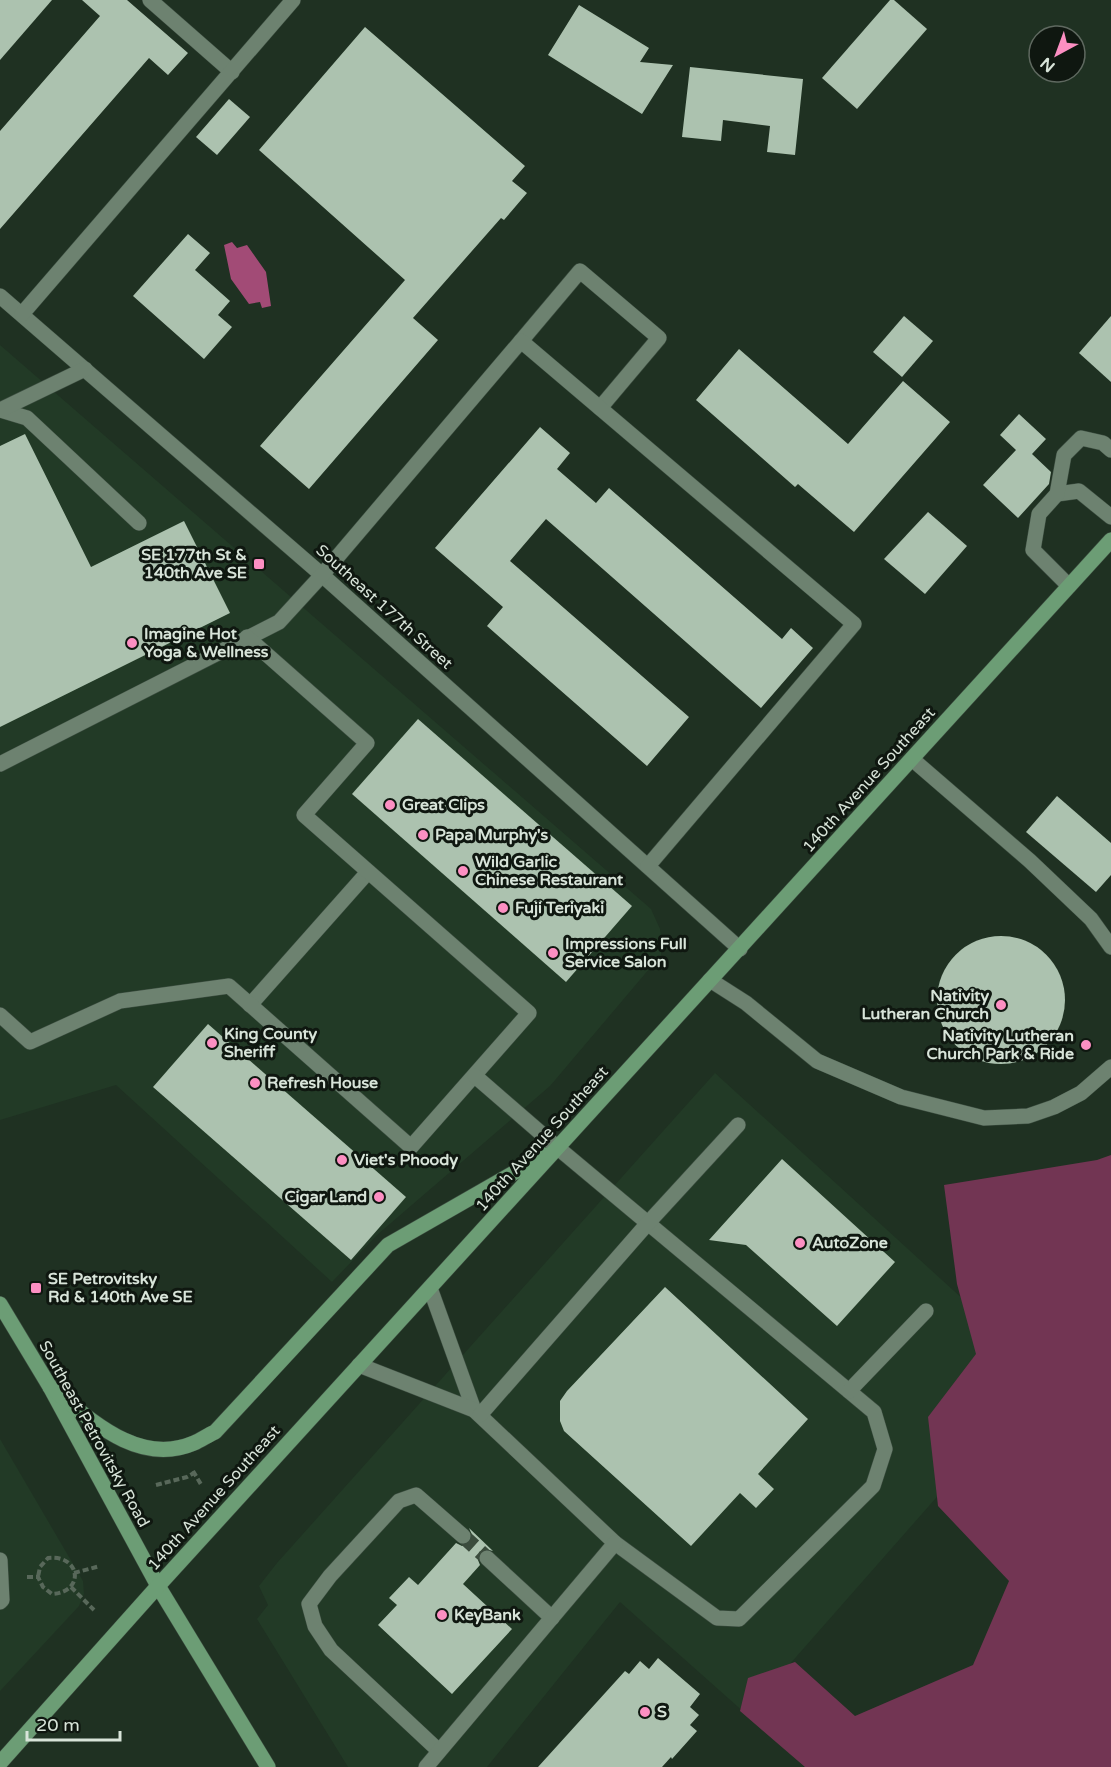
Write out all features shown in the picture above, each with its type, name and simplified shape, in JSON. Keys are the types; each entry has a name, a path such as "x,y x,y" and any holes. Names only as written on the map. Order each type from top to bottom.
{"main road":[{"name":"140th Avenue Southeast","path":"0,1763 158,1586 1111,540"},
{"path":"50,1387 101,1428 132,1445 166,1449 192,1444 215,1432 388,1245 558,1148"},
{"name":"Southeast Petrovitsky Road","path":"0,1304 50,1387 158,1586 268,1767"}],"street":[{"path":"150,0 232,72"},
{"path":"22,314 293,0"},
{"path":"0,764 279,622 322,575 580,271 659,338 600,408"},
{"name":"Southeast 177th Street","path":"0,296 322,575 740,949"},
{"path":"521,341 854,624 648,866"},
{"path":"85,369 0,410 27,418 139,523"},
{"path":"1069,586 1033,550 1039,514 1057,494 1064,455 1082,438 1103,443 1111,450"},
{"path":"1057,494 1079,491 1111,517"},
{"path":"0,1016 30,1042 120,1001 229,986 411,1147 529,1014 304,815 367,743 247,637"},
{"path":"912,759 1030,861 1091,920 1111,947"},
{"path":"250,1005 368,872"},
{"path":"710,980 746,1003 817,1060 901,1097 984,1118 1028,1116 1054,1107 1081,1093 1111,1068"},
{"path":"359,1365 477,1412 615,1543 717,1618 739,1619 873,1486 885,1449 874,1412 475,1076"},
{"path":"477,1412 738,1125"},
{"path":"430,1288 477,1412"},
{"path":"849,1391 926,1311"},
{"path":"439,1751 331,1650 315,1626 309,1604 330,1576 399,1501 416,1495 463,1536"},
{"path":"426,1767 615,1543"},
{"path":"487,1558 552,1618"},
{"path":"0,1560 2,1600 0,1602"}],"path":[{"path":"190,1467 202,1486"},
{"path":"156,1485 194,1473"},
{"path":"59,1557 69,1562 74,1572 75,1580 71,1587 62,1593 52,1594 43,1587 38,1577 40,1567 48,1558 59,1557"},
{"path":"74,1572 100,1566"},
{"path":"27,1577 38,1577"},
{"path":"71,1587 94,1610"}],"shaded area":[{"path":"232,242 237,248 247,245 266,272 271,306 262,308 260,302 249,304 231,279 224,245"},
{"path":"0,345 651,909 660,929 661,955 550,1086 377,1235 332,1282 116,1085 0,1120"},
{"path":"715,1073 1045,1374 746,1714 620,1602 487,1767 348,1767 257,1619 268,1605 259,1586 277,1563"},
{"path":"1111,1155 1111,1767 805,1767 740,1711 748,1678 795,1662 855,1716 973,1665 1009,1581 938,1506 928,1417 976,1354 957,1284 944,1185 1097,1160"},
{"path":"0,1439 83,1581 84,1594 79,1606 0,1691"}],"building":[{"path":"0,0 52,0 0,60"},
{"path":"82,0 127,0 188,53 168,75 149,58 0,229 0,131 100,16"},
{"path":"890,0 894,0 927,29 857,109 822,78"},
{"path":"579,5 649,48 640,62 673,65 642,114 548,55"},
{"path":"365,27 525,166 512,181 527,193 504,220 501,218 413,318 438,340 309,489 260,446 405,280 259,150"},
{"path":"690,67 803,79 795,155 767,152 770,126 723,120 721,141 682,137"},
{"path":"229,99 250,117 217,155 196,137"},
{"path":"188,234 210,253 195,270 230,301 218,315 232,327 204,359 133,296"},
{"path":"904,316 933,341 902,377 873,352"},
{"path":"1111,316 1111,382 1079,353"},
{"path":"739,349 848,444 903,381 950,422 854,532 798,484 795,487 696,400"},
{"path":"1019,414 1046,439 1032,454 1051,472 1049,484 1018,518 983,485 1016,450 1000,435"},
{"path":"540,427 570,453 557,469 596,503 609,488 782,639 791,628 813,648 761,708 546,519 510,561 689,717 647,766 487,626 503,607 435,548"},
{"path":"25,434 91,567 184,521 230,613 0,727 0,446"},
{"path":"928,512 967,546 925,594 884,559"},
{"path":"418,719 632,906 566,982 352,794"},
{"path":"1057,796 1111,843 1111,875 1096,892 1026,832"},
{"name":"Nativity Lutheran Church","path":"1001,936 1025,941 1046,955 1060,976 1065,1000 1060,1024 1046,1045 1025,1059 1001,1064 977,1059 956,1045 942,1024 937,1000 942,976 956,955 977,941"},
{"path":"208,1024 406,1197 351,1260 153,1087"},
{"name":"AutoZone","path":"782,1159 895,1262 837,1326 746,1245 709,1240"},
{"path":"665,1287 808,1419 758,1474 774,1489 756,1508 740,1493 691,1546 564,1431 560,1421 560,1401 567,1391"},
{"name":"KeyBank","path":"469,1528 493,1551 485,1549 479,1552 480,1565 463,1584 512,1629 452,1694 378,1625 397,1605 389,1598 409,1577 418,1585 456,1543 462,1546 470,1543 473,1537"},
{"name":"S","path":"658,1658 700,1694 690,1707 699,1715 690,1725 697,1731 672,1759 671,1757 662,1767 538,1767 625,1671 629,1674 640,1661 649,1669"}],"tunnel":[{"path":"463,1536 487,1558"}],"place":[{"name":"SE 177th St & 140th Ave SE","path":"259,564"},
{"name":"Imagine Hot Yoga & Wellness","path":"132,643"},
{"name":"Great Clips","path":"390,805"},
{"name":"Papa Murphy's","path":"423,835"},
{"name":"Wild Garlic Chinese Restaurant","path":"463,871"},
{"name":"Fuji Teriyaki","path":"503,908"},
{"name":"Impressions Full Service Salon","path":"553,953"},
{"name":"Nativity Lutheran Church","path":"1001,1005"},
{"name":"King County Sheriff","path":"212,1043"},
{"name":"Nativity Lutheran Church Park & Ride","path":"1086,1045"},
{"name":"Refresh House","path":"255,1083"},
{"name":"Viet's Phoody","path":"342,1160"},
{"name":"Cigar Land","path":"379,1197"},
{"name":"AutoZone","path":"800,1243"},
{"name":"SE Petrovitsky Rd & 140th Ave SE","path":"36,1288"},
{"name":"KeyBank","path":"442,1615"},
{"name":"S","path":"645,1712"}]}
